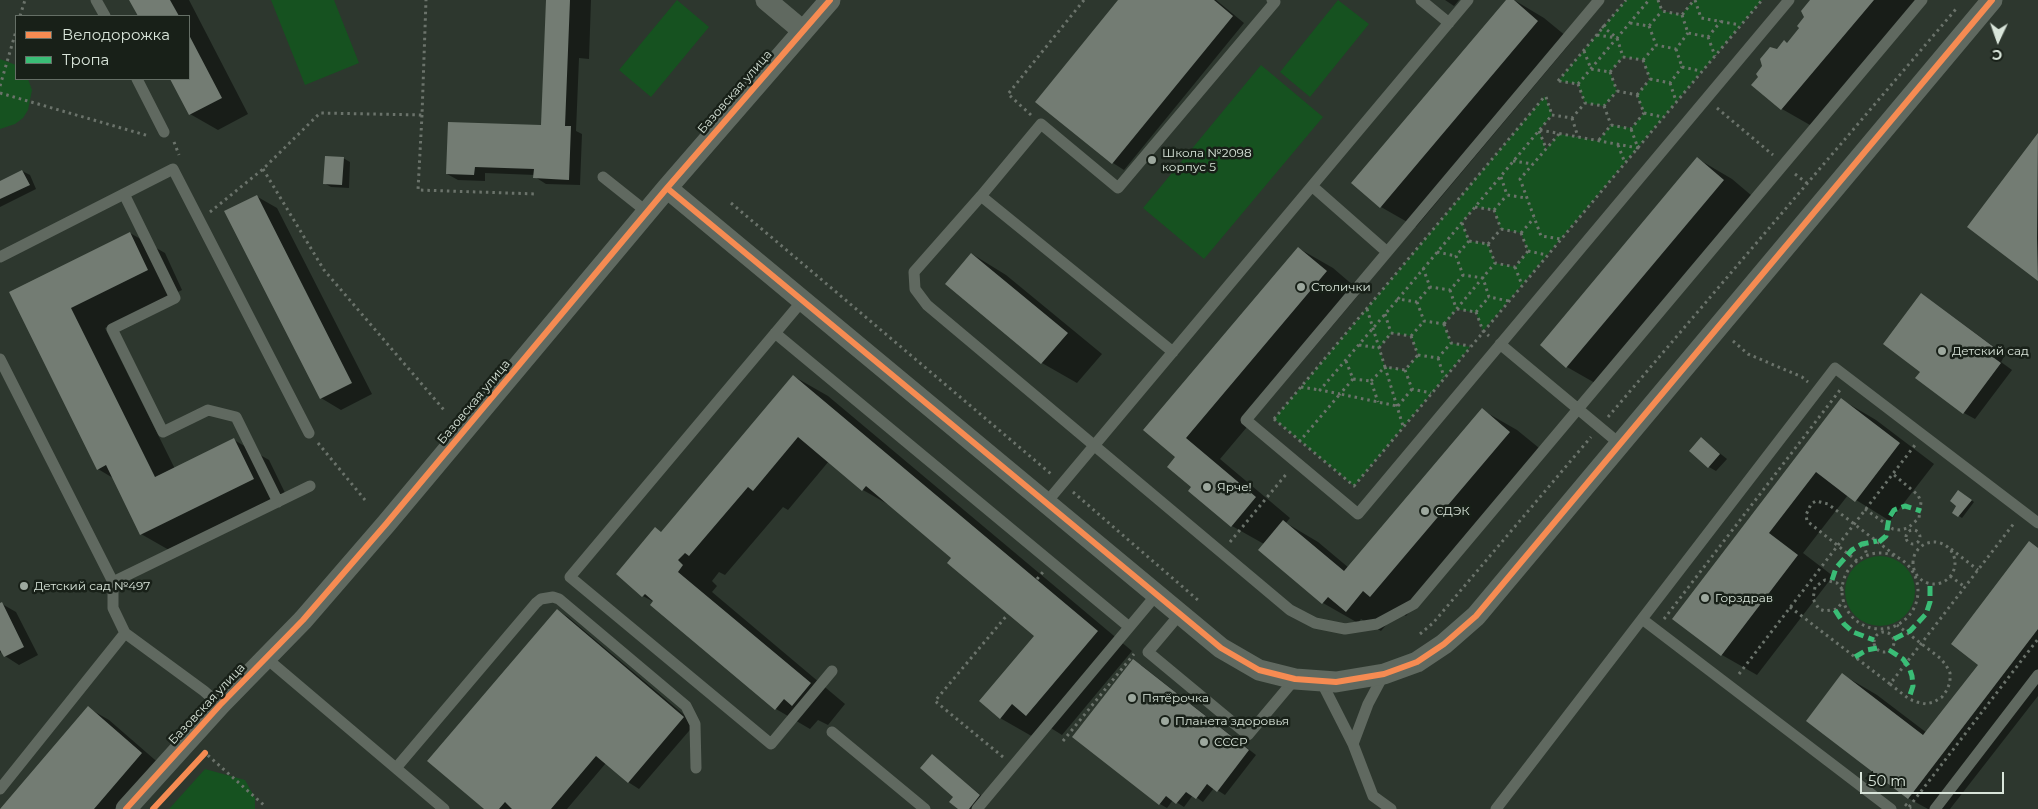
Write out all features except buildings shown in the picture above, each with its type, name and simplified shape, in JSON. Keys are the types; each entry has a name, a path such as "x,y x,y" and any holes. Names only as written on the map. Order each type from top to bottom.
{"street":[{"path":"766,0 803,30"},
{"name":"Базовская улица","path":"126,809 220,705 303,620 386,524 667,188 830,0"},
{"path":"667,188 1211,641 1259,670 1295,679 1336,682 1384,674 1417,662 1444,644 1476,616 1992,0"}],"lane":[{"path":"96,0 104,15"},
{"path":"1272,0 1275,2 1118,188 1041,124 914,272 915,289 926,305 1290,610 1315,623 1345,629 1377,624 1414,604 1922,0"},
{"path":"1421,0 1449,23"},
{"path":"1046,503 1468,0"},
{"path":"1599,0 1246,420 1358,514 1789,0"},
{"path":"137,80 161,136"},
{"path":"0,257 173,169 309,433"},
{"path":"603,177 647,212"},
{"path":"1312,186 1387,252"},
{"path":"124,194 175,298 112,329 163,432 208,410 236,417 278,502"},
{"path":"981,196 1173,352"},
{"path":"803,300 570,577 772,744 832,671"},
{"path":"775,333 1128,626"},
{"path":"1500,344 1620,444"},
{"path":"0,359 113,582 113,608 125,633 204,690 220,705"},
{"path":"1496,809 1835,368 2038,523"},
{"path":"113,582 310,486"},
{"path":"977,809 1156,594"},
{"path":"396,768 536,603 541,599 553,597 559,599 686,706 695,724 696,768"},
{"path":"1180,614 1148,652 1248,735 1295,679"},
{"path":"1642,619 1891,809"},
{"path":"0,789 125,633"},
{"path":"266,658 444,809"},
{"path":"1353,744 1368,704 1384,674"},
{"path":"1935,809 2038,676"},
{"path":"1321,681 1353,744 1373,796 1391,809"},
{"path":"832,732 925,809"}],"path":[{"path":"20,15 25,0"},
{"path":"426,0 418,190 536,194"},
{"path":"1041,124 1008,94 1084,0"},
{"path":"1578,84 1558,81 1626,0"},
{"path":"1578,84 1648,0"},
{"path":"1658,0 1662,11"},
{"path":"1682,14 1694,0 1701,18 1741,25"},
{"path":"1552,115 1545,96 1274,419 1354,486 1762,0"},
{"path":"1418,635 1433,623 1957,7"},
{"path":"1649,26 1662,11"},
{"path":"1662,11 1682,14"},
{"path":"1682,14 1688,33"},
{"path":"1708,37 1721,21"},
{"path":"1629,23 1649,26"},
{"path":"1649,26 1656,45"},
{"path":"1688,33 1708,37"},
{"path":"1676,49 1688,33"},
{"path":"0,86 15,34"},
{"path":"1597,35 1617,38"},
{"path":"1708,37 1715,56"},
{"path":"1617,38 1623,57"},
{"path":"1656,45 1676,49"},
{"path":"1643,60 1656,45"},
{"path":"1676,49 1682,67"},
{"path":"1584,50 1591,69"},
{"path":"1623,57 1643,60"},
{"path":"1610,72 1623,57"},
{"path":"1643,60 1650,79"},
{"path":"1682,67 1702,72"},
{"path":"1670,83 1682,67"},
{"path":"1591,69 1610,72"},
{"path":"1610,72 1617,91"},
{"path":"1650,79 1670,83"},
{"path":"1637,94 1650,79"},
{"path":"1670,83 1676,102"},
{"path":"1578,84 1585,103"},
{"path":"1690,85 1826,199"},
{"path":"1617,91 1637,94"},
{"path":"1604,106 1617,91"},
{"path":"0,93 161,136 174,143 180,157 173,169"},
{"path":"1637,94 1644,113"},
{"path":"1585,103 1604,106"},
{"path":"1572,118 1585,103"},
{"path":"1604,106 1611,125"},
{"path":"200,220 263,170 320,113 422,115"},
{"path":"1644,113 1664,117"},
{"path":"1631,129 1644,113"},
{"path":"1552,115 1572,118"},
{"path":"1320,390 1552,115"},
{"path":"1572,118 1579,137"},
{"path":"1611,125 1631,129"},
{"path":"1598,141 1611,125"},
{"path":"1631,129 1638,148"},
{"path":"1539,130 1638,148"},
{"path":"1539,130 1546,149"},
{"path":"1559,134 1520,179 1541,236 1561,239"},
{"path":"161,136 174,143"},
{"path":"1618,144 1625,163"},
{"path":"1514,161 1533,164"},
{"path":"263,170 324,270 444,410"},
{"path":"1500,176 1507,195"},
{"path":"1507,195 1527,198"},
{"path":"1494,210 1507,195"},
{"path":"731,203 1063,483 1202,604"},
{"path":"1475,207 1494,210"},
{"path":"1494,210 1501,229"},
{"path":"1521,232 1534,217"},
{"path":"1462,222 1469,241"},
{"path":"1501,229 1521,232"},
{"path":"1488,244 1501,229"},
{"path":"1521,232 1528,251"},
{"path":"1469,241 1488,244"},
{"path":"1456,256 1469,241"},
{"path":"1488,244 1495,263"},
{"path":"1528,251 1548,255"},
{"path":"1515,267 1528,251"},
{"path":"1437,252 1456,256"},
{"path":"1456,256 1463,275"},
{"path":"1495,263 1515,267"},
{"path":"1444,324 1495,263"},
{"path":"1515,267 1522,286"},
{"path":"1423,268 1430,287"},
{"path":"1463,275 1482,278"},
{"path":"1450,290 1463,275"},
{"path":"1482,278 1489,297"},
{"path":"1430,287 1450,290"},
{"path":"1417,302 1430,287"},
{"path":"1450,290 1457,309"},
{"path":"1489,297 1509,301"},
{"path":"1476,312 1489,297"},
{"path":"1398,299 1417,302"},
{"path":"1417,302 1424,321"},
{"path":"1367,309 1403,427"},
{"path":"1457,309 1476,312"},
{"path":"1476,312 1483,332"},
{"path":"1385,314 1392,333"},
{"path":"1424,321 1444,324"},
{"path":"1411,336 1424,321"},
{"path":"1444,324 1451,343"},
{"path":"1392,333 1411,336"},
{"path":"1379,348 1392,333"},
{"path":"1411,336 1418,355"},
{"path":"1733,341 1748,354 1802,378 1818,390"},
{"path":"1451,343 1470,347"},
{"path":"1438,358 1451,343"},
{"path":"1359,345 1379,348"},
{"path":"1418,355 1438,358"},
{"path":"1405,370 1418,355"},
{"path":"1438,358 1445,377"},
{"path":"1346,360 1353,379"},
{"path":"1385,367 1405,370"},
{"path":"1371,381 1385,367"},
{"path":"1405,370 1412,389"},
{"path":"1300,441 1353,379"},
{"path":"1353,379 1371,381"},
{"path":"1371,381 1378,402"},
{"path":"1301,387 1397,406"},
{"path":"1412,389 1432,393"},
{"path":"1397,406 1412,389"},
{"path":"1656,629 1841,390"},
{"path":"309,433 365,500"},
{"path":"1730,686 1923,435"},
{"path":"1221,552 1296,462"},
{"path":"1892,474 1913,489 1921,502 1919,518 1909,529 1906,538 1912,544 1917,543"},
{"path":"1857,561 1807,522 1806,515 1811,504 1816,501 1828,504 1902,560 1915,575 1927,583 1942,583 1950,576 1955,566 1955,558 1947,546"},
{"path":"1865,509 1892,529 1914,530 1920,535 1917,543 1919,547"},
{"path":"1890,684 2023,511"},
{"path":"1902,560 1882,553 1867,556 1857,561 1846,574 1843,590 1844,600 1851,615 1868,627 1879,629 1897,625 1908,617 1914,608 1918,598 1918,587 1912,560 1919,547 1933,542 1940,542 1978,570"},
{"path":"1864,544 1867,556"},
{"path":"1950,576 1964,587"},
{"path":"1843,590 1837,582 1825,580 1815,587 1813,599 1815,604 1825,612 1837,609 1844,600"},
{"path":"1790,607 1909,698 1926,704 1934,702 1942,697 1947,690 1950,682 1950,673 1946,665 1897,625"},
{"path":"1008,614 935,701 1013,765"},
{"path":"1885,631 1890,633 1895,642 1889,651 1884,652 1875,646 1874,641 1880,632 1885,631"},
{"path":"1907,809 2038,639"},
{"path":"1063,741 1135,652"},
{"path":"198,760 202,751 266,807"}],"green space":[{"path":"271,0 334,0 359,63 305,85"},
{"path":"677,0 709,27 651,97 619,70"},
{"path":"1338,0 1369,24 1310,97 1280,72"},
{"path":"1626,0 1658,0 1662,11 1681,15 1694,0 1762,0 1483,331 1476,313 1457,309 1444,324 1451,343 1470,347 1354,486 1274,419 1545,96 1552,115 1539,130 1546,149 1559,134 1598,141 1611,125 1631,128 1644,113 1637,95 1650,79 1643,60 1623,57 1610,72 1617,91 1604,106 1585,103 1578,84 1558,81","holes":["1475,207 1494,210 1501,229 1521,233 1528,251 1515,267 1495,263 1488,244 1469,241 1462,222","1392,333 1411,336 1418,355 1405,370 1385,367 1379,348"]},
{"path":"0,59 15,65 15,80 28,80 32,90 28,110 23,118 15,124 0,129"},
{"path":"1261,65 1323,117 1204,259 1143,208"},
{"path":"1880,556 1893,559 1905,566 1912,578 1915,591 1912,604 1905,616 1893,623 1880,626 1867,623 1855,616 1848,604 1845,591 1848,578 1855,566 1867,559"},
{"path":"205,769 245,780 255,798 255,809 169,809"}],"marked path":[{"path":"1879,542 1886,536 1889,518 1894,510 1905,506 1921,511"},
{"path":"1832,580 1836,568 1852,550 1862,544 1877,541"},
{"path":"1894,639 1910,631 1926,614 1930,602 1930,584"},
{"path":"1835,610 1844,624 1853,632 1874,640"},
{"path":"1855,657 1867,650 1877,648"},
{"path":"1889,650 1903,659 1909,667 1913,686 1909,698"}],"cycle path":[{"path":"126,809 220,705 303,620 386,524 667,188 830,0"},
{"path":"667,188 1221,648 1259,670 1295,679 1336,682 1384,674 1417,662 1444,644 1476,616 1992,0"},
{"path":"153,809 205,753"}],"place":[{"name":"Школа №2098 корпус 5","path":"1152,160"},
{"name":"Столички","path":"1301,287"},
{"name":"Детский сад","path":"1942,351"},
{"name":"Ярче!","path":"1207,487"},
{"name":"СДЭК","path":"1425,511"},
{"name":"Детский сад №497","path":"24,586"},
{"name":"Горздрав","path":"1705,598"},
{"name":"Пятёрочка","path":"1132,698"},
{"name":"Планета здоровья","path":"1165,721"},
{"name":"СССР","path":"1204,742"}]}
